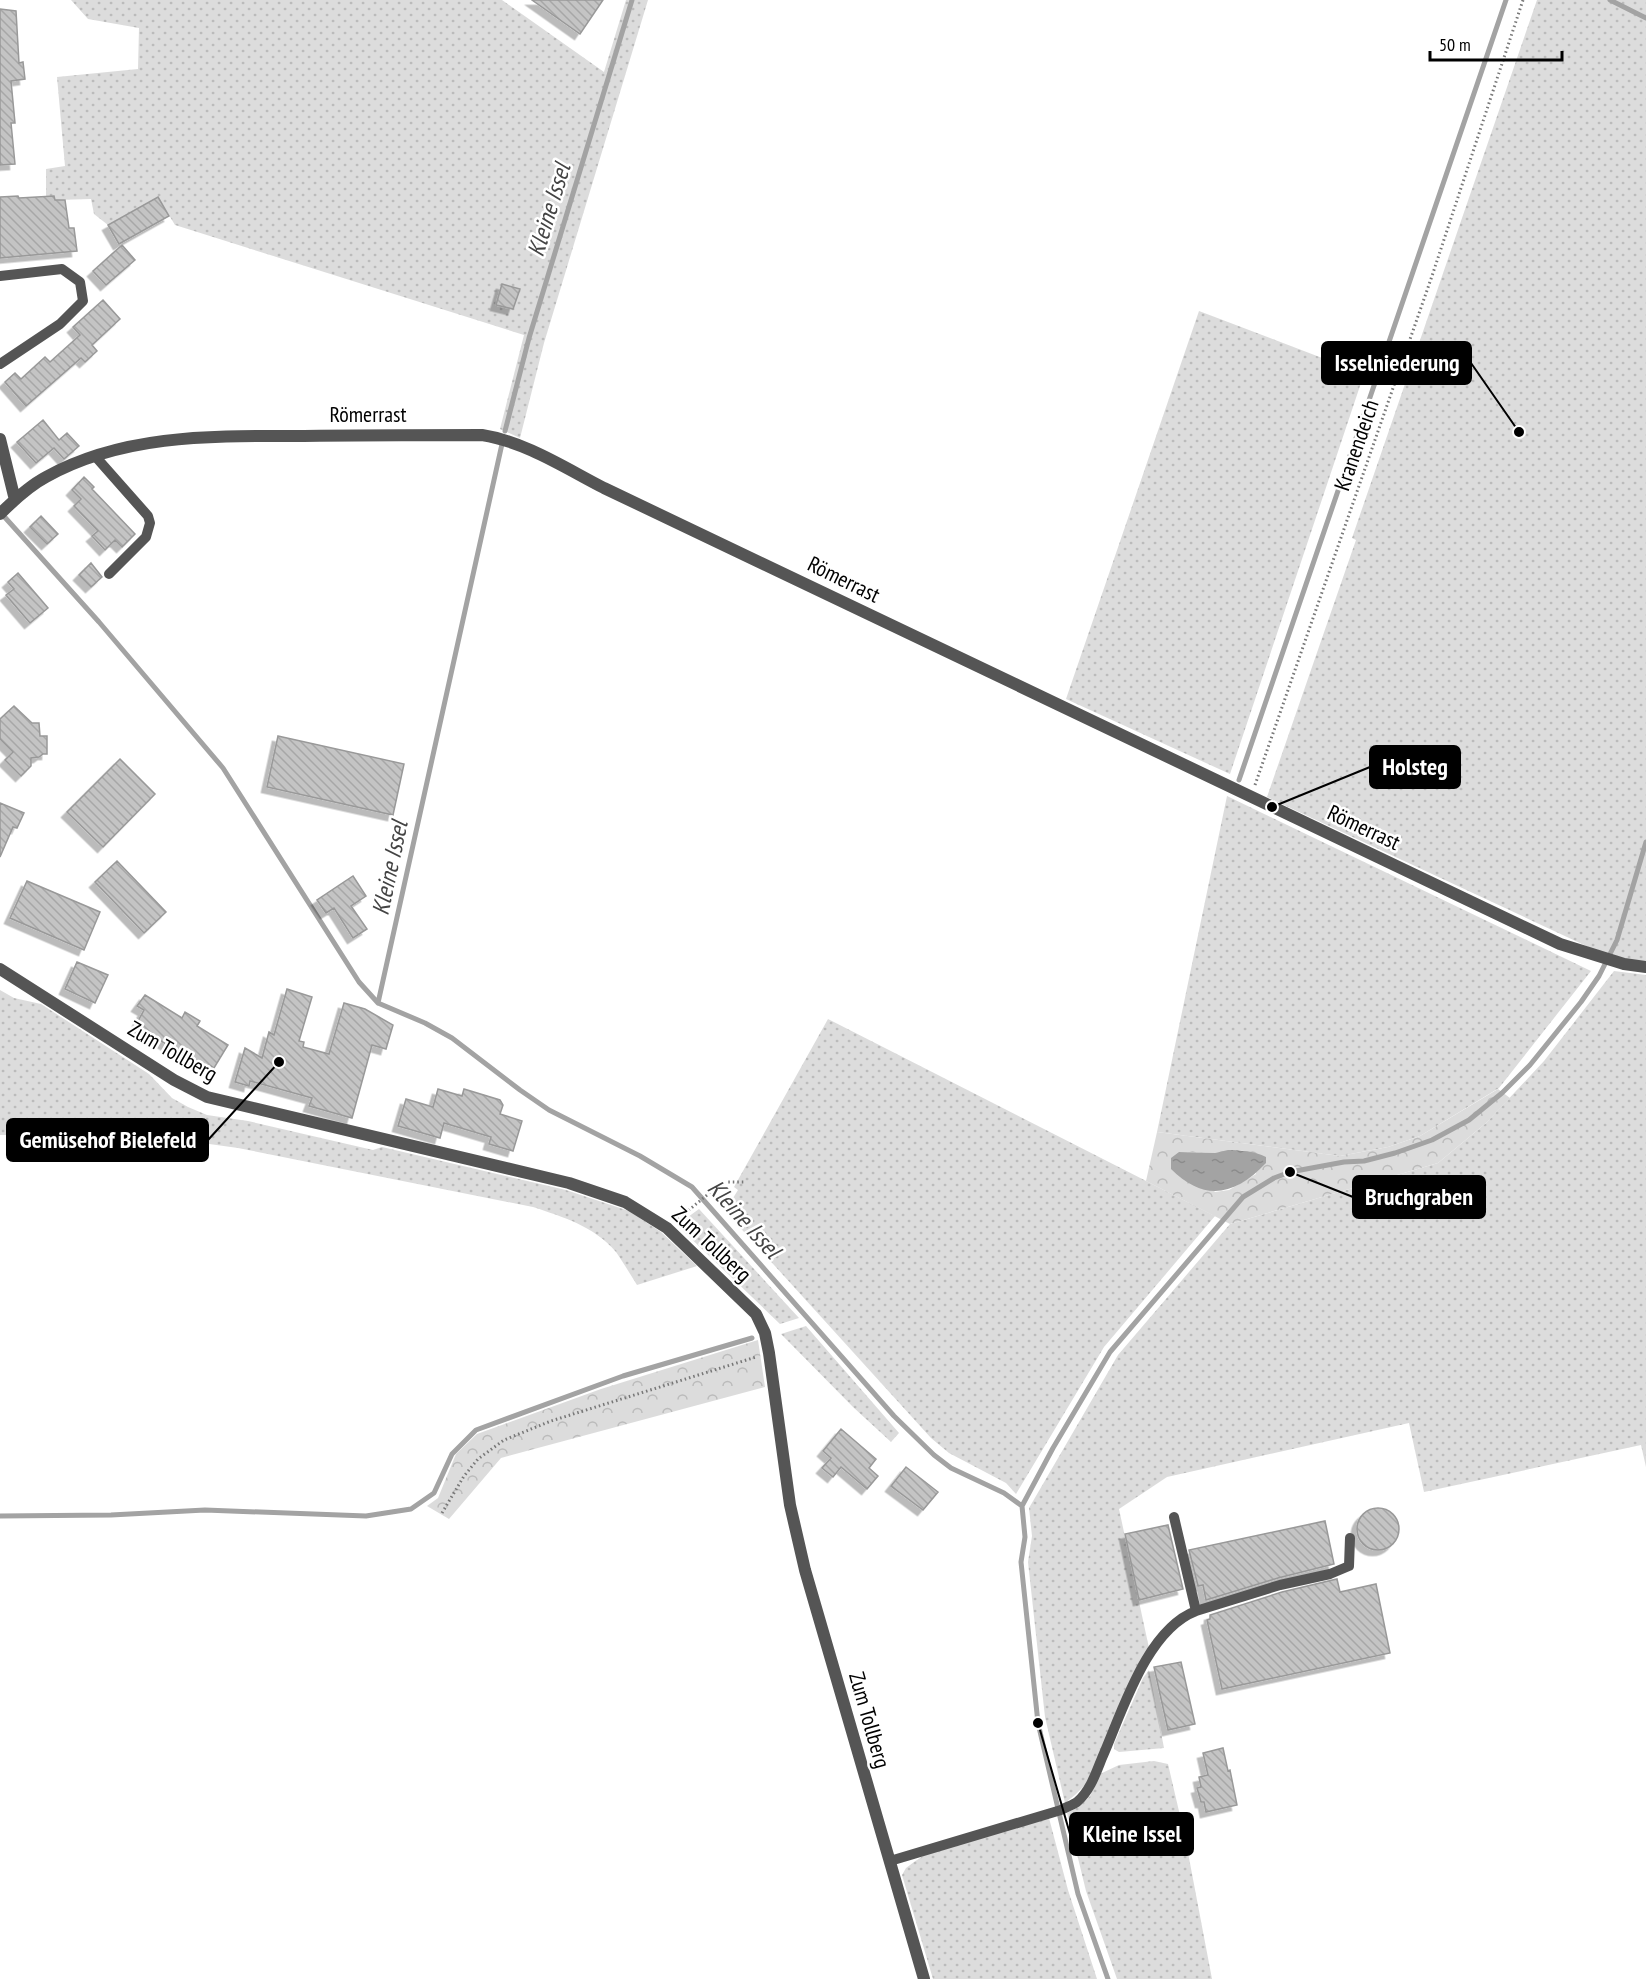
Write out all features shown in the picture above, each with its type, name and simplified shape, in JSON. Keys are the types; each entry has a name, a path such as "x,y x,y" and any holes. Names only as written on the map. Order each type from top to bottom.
{"street":[{"name":"Römerrast","path":"7,507 45,477 66,467 94,456 139,445 204,436 482,435 499,438 516,443 615,493 1560,944 1624,964 1646,967"},
{"path":"0,439 7,507"},
{"name":"Zum Tollberg","path":"0,969 174,1080 207,1097 569,1183 625,1202 667,1228 756,1314 765,1333 769,1353 790,1505 805,1570 924,1979"}],"lane":[{"path":"0,276 62,269 80,282 83,301 60,324 0,364"},
{"path":"94,456 148,516 150,523 146,537 109,573"},
{"path":"1174,1517 1196,1611"},
{"path":"890,1862 1058,1811 1077,1802 1090,1785 1145,1663 1159,1641 1174,1624 1185,1615 1196,1611 1280,1585 1330,1574 1349,1566 1350,1538"}],"path":[{"name":"Kranendeich","path":"1251,797 1432,276 1523,0"},
{"path":"667,1228 708,1194 727,1182 746,1182"},
{"path":"442,1513 464,1476 478,1459 504,1440 551,1421 769,1353"}],"green space":[{"path":"71,0 502,0 604,72 626,0 648,0 544,343 520,438 500,429 524,335 175,225 158,197 108,225 94,214 91,199 55,200 54,196 46,196 46,169 65,166 57,77 138,69 139,28 88,19"},
{"path":"1537,0 1646,0 1646,963 1610,957 1267,797 1356,540 1352,538"},
{"path":"1199,311 1364,374 1230,774 1066,699"},
{"path":"1227,796 1591,971 1499,1088 1420,1136 1388,1147 1340,1156 1157,1132"},
{"path":"1614,971 1646,975 1646,1467 1641,1445 1424,1492 1409,1423 1167,1477 1119,1509 1149,1648 1086,1784 1065,1803 1045,1717 1028,1562 1032,1536 1029,1508 1118,1355 1230,1224 1438,1163 1486,1123 1544,1061"},
{"path":"0,990 14,998 41,1004 149,1074 172,1098 207,1115 248,1121 373,1150 382,1147 566,1190 629,1211 661,1232 697,1266 637,1285 616,1252 598,1235 578,1224 533,1207 238,1148 152,1136 0,1135"},
{"path":"828,1019 1215,1216 1104,1347 1016,1494 1006,1483 949,1453 931,1438 725,1211 738,1190 734,1187"},
{"path":"1498,1089 1510,1098 1486,1123 1438,1163 1230,1224 1146,1181 1157,1132 1340,1156 1388,1147 1420,1136","holes":["1242,1150 1252,1154 1256,1174 1229,1190 1215,1192 1179,1152 1215,1153"]},
{"path":"699,1209 799,1318 780,1324 677,1225"},
{"path":"806,1326 899,1433 891,1442 781,1334"},
{"path":"758,1340 765,1387 501,1458 449,1519 427,1506 438,1498 456,1454 477,1434 601,1389"},
{"path":"1149,1670 1164,1748 1119,1752 1114,1749 1114,1744 1143,1678"},
{"path":"1154,1761 1168,1764 1185,1837 1212,1979 1117,1979 1086,1891 1067,1813 1080,1806 1090,1796 1100,1774 1119,1765"},
{"path":"1049,1818 1068,1890 1097,1979 933,1979 902,1875 906,1868 926,1854"}],"water":[{"path":"1228,1150 1257,1153 1266,1157 1266,1163 1243,1182 1219,1191 1195,1187 1171,1169 1171,1158 1179,1152 1215,1153"}],"building":[{"path":"532,0 603,0 580,34"},
{"path":"0,9 16,11 19,63 23,62 25,79 11,81 15,123 11,123 15,164 0,165"},
{"path":"18,196 19,198 54,196 55,200 65,200 69,228 74,228 77,251 0,258 0,197"},
{"path":"158,197 169,216 119,244 108,225"},
{"path":"122,245 135,260 106,285 93,271"},
{"path":"502,284 520,289 513,309 496,305"},
{"path":"103,300 120,319 92,345 97,351 85,362 81,358 26,406 5,382 15,373 21,379 45,357 50,362 80,335 73,327"},
{"path":"43,420 59,440 67,433 79,446 64,459 54,448 36,463 17,442"},
{"path":"84,477 94,487 92,489 135,534 122,547 115,540 105,550 92,536 98,531 74,506 81,499 72,490"},
{"path":"41,516 58,534 47,544 30,527"},
{"path":"91,563 102,577 91,587 79,575"},
{"path":"18,573 48,608 30,623 6,595 14,589 8,582"},
{"path":"14,706 32,723 39,723 40,736 47,736 47,754 31,758 31,766 21,776 5,760 13,752 0,739 0,719"},
{"path":"278,736 404,764 393,815 267,787"},
{"path":"120,759 155,794 103,847 67,812"},
{"path":"0,803 24,813 17,828 13,827 0,857"},
{"path":"117,861 166,912 144,933 95,882"},
{"path":"353,876 366,896 351,906 367,929 353,938 334,908 326,913 317,900"},
{"path":"27,881 100,912 84,950 10,918"},
{"path":"77,962 108,975 95,1003 65,989"},
{"path":"287,989 312,997 299,1041 304,1042 303,1047 329,1054 344,1003 365,1009 393,1025 386,1049 372,1045 352,1118 309,1106 312,1098 250,1081 249,1086 235,1082 245,1048 262,1058 269,1032 274,1035"},
{"path":"145,995 182,1018 185,1012 200,1021 197,1026 228,1045 214,1068 211,1066 209,1070 138,1027 141,1024 138,1021 144,1010 137,1006"},
{"path":"438,1089 462,1096 464,1089 500,1100 503,1105 500,1114 522,1121 513,1151 489,1144 491,1137 444,1123 440,1138 398,1126 406,1099 433,1107"},
{"path":"841,1429 876,1459 869,1468 878,1476 867,1489 841,1467 833,1477 822,1468 831,1458 823,1451"},
{"path":"906,1467 938,1492 923,1510 891,1486"},
{"path":"1378,1508 1393,1514 1399,1529 1393,1544 1378,1550 1363,1544 1357,1529 1363,1514"},
{"path":"1325,1521 1334,1564 1206,1600 1203,1585 1198,1586 1189,1550"},
{"path":"1168,1525 1183,1589 1139,1600 1125,1534"},
{"path":"1337,1579 1340,1592 1376,1584 1390,1653 1222,1689 1207,1620 1210,1619 1210,1615 1282,1592"},
{"path":"1181,1662 1195,1724 1168,1730 1154,1667"},
{"path":"1223,1748 1237,1805 1206,1812 1197,1788 1201,1787 1199,1777 1208,1775 1203,1753"}],"waterway":[{"name":"Kleine Issel","path":"505,431 529,338 632,0"},
{"path":"1239,780 1506,0"},
{"path":"1610,0 1646,18"},
{"name":"Kleine Issel","path":"502,444 378,1003 425,1023 452,1038 549,1110 640,1156 692,1187 894,1416 934,1455 951,1468 1004,1493 1022,1506 1025,1537 1021,1562 1038,1723 1078,1894 1108,1979"},
{"path":"1,513 99,622 223,768 359,982 378,1003"},
{"path":"1022,1506 1053,1448 1110,1352 1243,1197 1274,1178 1290,1172 1344,1162 1364,1161 1432,1140 1469,1120 1502,1093 1530,1065 1599,976 1617,940 1646,842"},
{"path":"0,1516 111,1515 205,1510 366,1516 411,1509 434,1493 452,1454 476,1430 623,1376 752,1338"}],"place":[{"name":"Isselniederung","path":"1519,432"},
{"name":"Holsteg","path":"1272,807"},
{"name":"Gemüsehof Bielefeld","path":"279,1062"},
{"name":"Bruchgraben","path":"1290,1172"},
{"name":"Kleine Issel","path":"1038,1723"}]}
